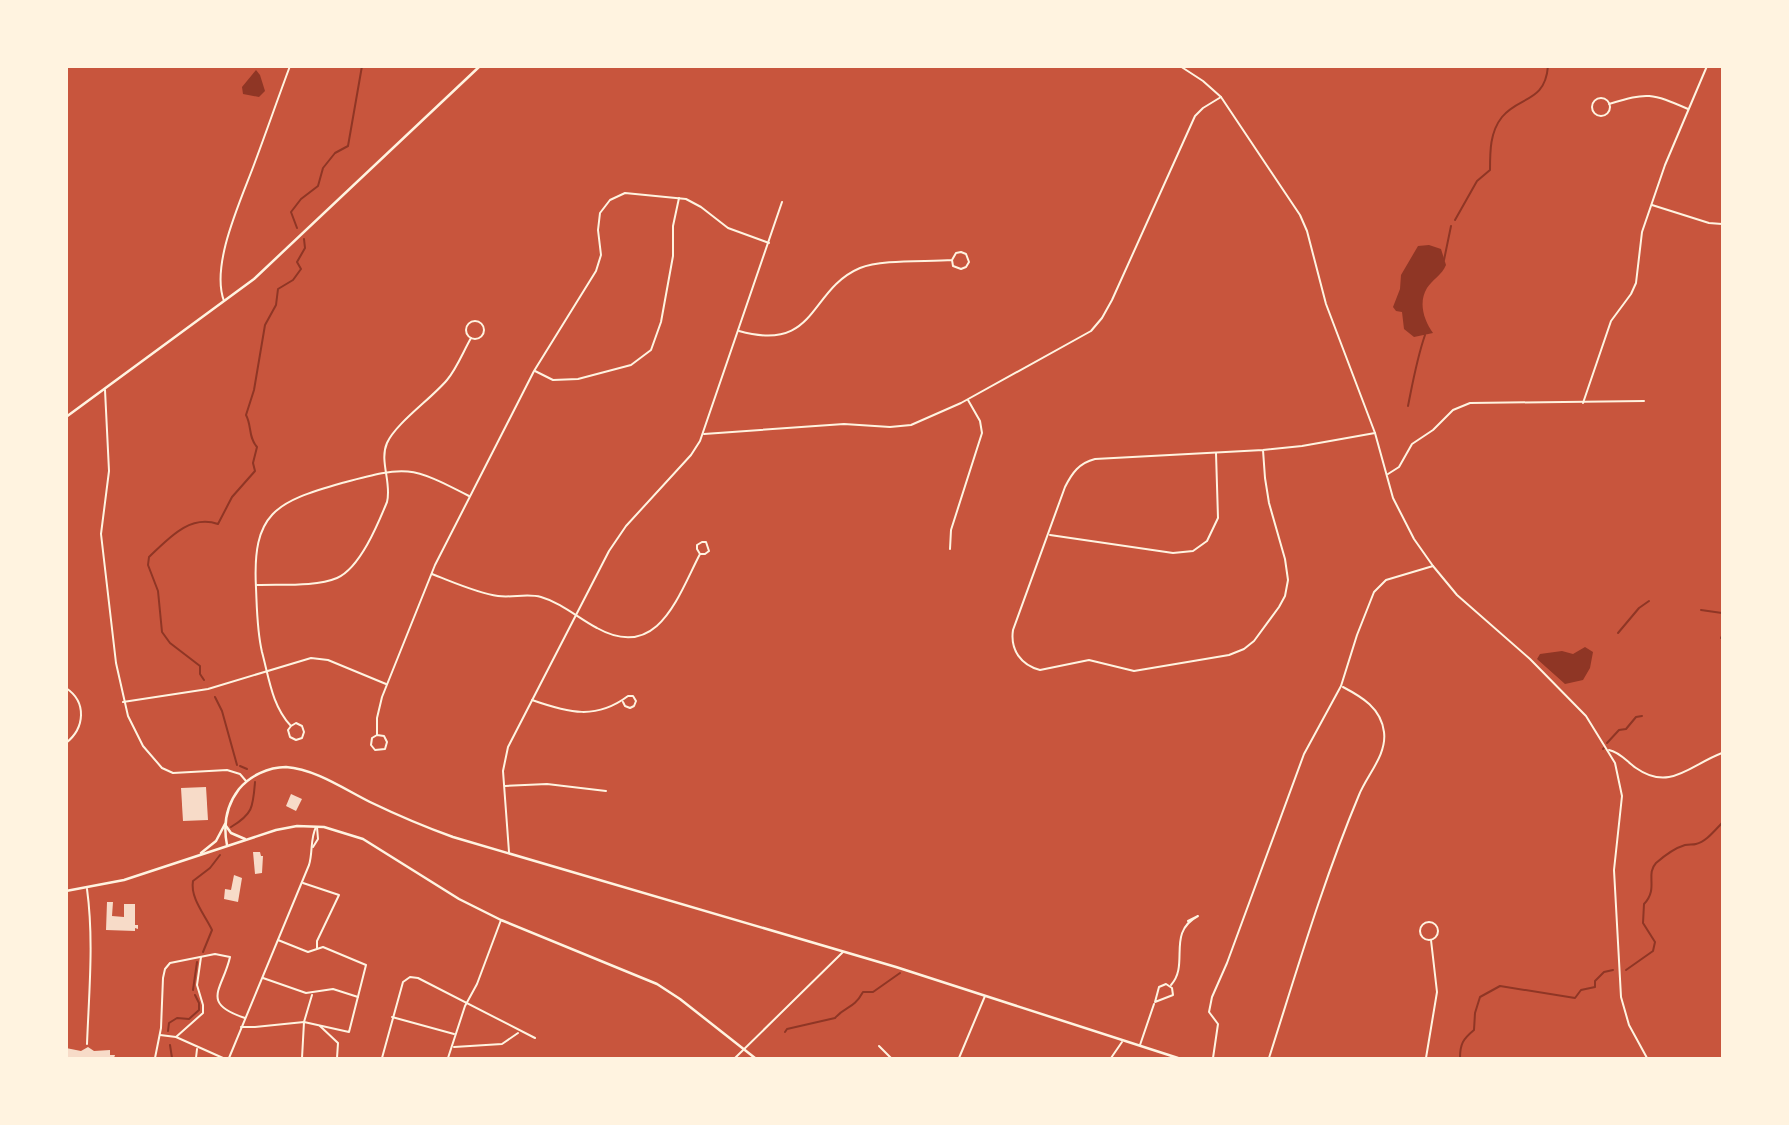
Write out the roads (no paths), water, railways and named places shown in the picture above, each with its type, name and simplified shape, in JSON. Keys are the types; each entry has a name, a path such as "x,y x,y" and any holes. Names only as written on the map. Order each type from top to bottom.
{"main road":[{"path":"66,416 254,279 480,66"},
{"path":"199,855 216,841 225,824 232,800 246,782 273,768 301,770 430,829 844,951 1178,1059"},
{"path":"225,824 231,833 245,839"},
{"path":"225,824 227,845"},
{"path":"66,891 124,880 284,828 316,826 340,830 363,839 459,899 501,920 657,984 755,1059"}],"street":[{"path":"224,302 221,283 228,234 290,66"},
{"path":"1180,66 1222,97 1300,215 1307,231 1326,304 1375,433 1400,513 1414,539 1466,604 1530,659 1580,710 1594,726 1618,771 1622,794 1614,870 1622,1002 1629,1025 1647,1059"},
{"path":"1583,402 1611,321 1636,284 1640,240 1651,205 1707,66"},
{"path":"1609,104 1649,94 1689,109"},
{"path":"703,434 844,424 903,426 931,418 968,399 1097,325 1130,262 1193,121 1203,108 1222,97"},
{"path":"1600,98 1609,104 1609,110 1603,116 1592,109 1592,103 1600,98"},
{"path":"377,735 378,709 432,574 534,371 600,263 598,221 604,206 617,195 625,193 679,198 694,203 727,228 769,243"},
{"path":"534,371 553,380 570,381 623,368 645,356 659,331 672,261 673,226 679,198"},
{"path":"509,853 504,786 504,764 508,747 618,536 691,455 703,434 782,202"},
{"path":"1651,205 1723,225"},
{"path":"961,252 966,254 969,262 964,268 958,269 952,260 956,253 961,252"},
{"path":"738,331 770,337 794,329 843,278 866,266 952,260"},
{"path":"472,322 478,322 483,329 482,334 478,338 471,338 466,333 466,327 472,322"},
{"path":"256,585 324,582 339,577 348,570 359,557 387,502 389,492 385,451 389,439 446,380 471,338"},
{"path":"104,389 109,471 101,534 123,702 143,746 162,768 173,773 227,769 240,774 246,782"},
{"path":"950,549 951,530 982,433 980,421 968,399"},
{"path":"1387,474 1394,471 1412,444 1433,430 1446,416 1470,403 1644,401"},
{"path":"1263,450 1265,478 1288,572 1287,588 1279,607 1251,644 1237,653 1133,671 1089,660 1044,670 1032,668 1019,657 1012,638 1071,475 1087,461 1263,450 1375,433"},
{"path":"1049,535 1173,553 1194,551 1207,541 1219,518 1216,452"},
{"path":"290,726 277,708 258,631 254,564 261,531 275,511 292,498 387,471 423,473 470,496"},
{"path":"432,574 498,596 540,597 600,630 616,637 632,638 648,633 667,617 700,554"},
{"path":"1213,1059 1218,1029 1216,1020 1209,1012 1212,997 1304,754 1341,686 1366,611 1379,585 1393,577 1433,566"},
{"path":"123,702 208,689 303,660 320,658 387,684"},
{"path":"1269,1059 1314,915 1359,793 1380,757 1385,741 1382,724 1374,708 1341,686"},
{"path":"66,688 78,699 81,716 79,728 68,742"},
{"path":"531,699 576,713 623,702"},
{"path":"296,723 302,726 302,738 296,740 290,737 290,726 296,723"},
{"path":"377,735 384,736 387,740 386,747 380,751 373,749 371,745 372,738 377,735"},
{"path":"1608,750 1617,752 1645,774 1665,779 1683,774 1723,753"},
{"path":"504,786 547,784 606,790"},
{"path":"313,847 312,837 316,826"},
{"path":"229,1059 302,883 318,839 316,826"},
{"path":"302,883 339,895 317,941 317,948"},
{"path":"87,888 91,918 87,1044"},
{"path":"448,1059 466,1003 485,965 501,920"},
{"path":"1139,1046 1161,985 1171,985 1176,980 1180,941 1188,921"},
{"path":"1428,923 1436,926 1438,931 1436,937 1431,940 1425,939 1420,933 1423,925 1428,923"},
{"path":"241,1027 304,1022 349,1032 366,965 331,950 317,948 308,952 278,940"},
{"path":"1426,1059 1437,992 1431,940"},
{"path":"735,1059 742,1049 844,951"},
{"path":"155,1059 160,1035 165,970 174,961 215,954 230,957 217,990 217,998 226,1012 245,1018"},
{"path":"176,1037 203,1013 197,985 201,956"},
{"path":"262,977 312,994 333,989 359,997"},
{"path":"382,1059 403,982 410,977 418,978 535,1038"},
{"path":"1155,1002 1171,997 1171,985"},
{"path":"302,1058 304,1022 312,994"},
{"path":"959,1059 985,996"},
{"path":"392,1017 456,1034"},
{"path":"319,1026 338,1043 337,1059"},
{"path":"453,1046 502,1044 519,1031"},
{"path":"160,1035 176,1037 223,1059"},
{"path":"1111,1059 1122,1041"},
{"path":"879,1046 891,1059"},
{"path":"196,1059 197,1047"}],"waterway":[{"path":"297,228 291,212 301,199 318,186 323,168 335,153 348,146 362,66"},
{"path":"1455,220 1477,181 1490,170 1492,142 1498,123 1509,110 1537,93 1546,78 1548,66"},
{"path":"1444,260 1451,226"},
{"path":"204,680 200,674 200,666 170,643 162,632 158,591 148,565 149,557 189,525 198,522 218,524 232,497 255,471 253,463 257,447 252,439 246,415 254,390 265,325 276,305 278,289 293,280 301,269 297,262 305,248 304,239"},
{"path":"1408,406 1424,333"},
{"path":"1618,633 1639,608 1649,601"},
{"path":"1701,610 1722,613"},
{"path":"215,697 222,711 237,765"},
{"path":"1607,743 1619,730 1626,729 1636,717 1642,716"},
{"path":"240,766 247,769"},
{"path":"231,827 251,809 255,782"},
{"path":"1626,970 1653,951 1655,942 1643,923 1644,904 1651,893 1652,872 1656,863 1677,848 1703,841 1722,823"},
{"path":"203,952 212,930 196,900 193,881 210,868 220,855"},
{"path":"193,990 197,962"},
{"path":"1460,1058 1463,1042 1474,1030 1480,997 1500,986 1575,998 1581,990 1595,987 1595,981 1604,972 1613,970"},
{"path":"785,1032 787,1029 835,1018 856,1002 863,992 873,992 900,973"},
{"path":"168,1031 169,1023 177,1018 189,1019 199,1010 195,995"},
{"path":"170,1045 172,1058"}]}
